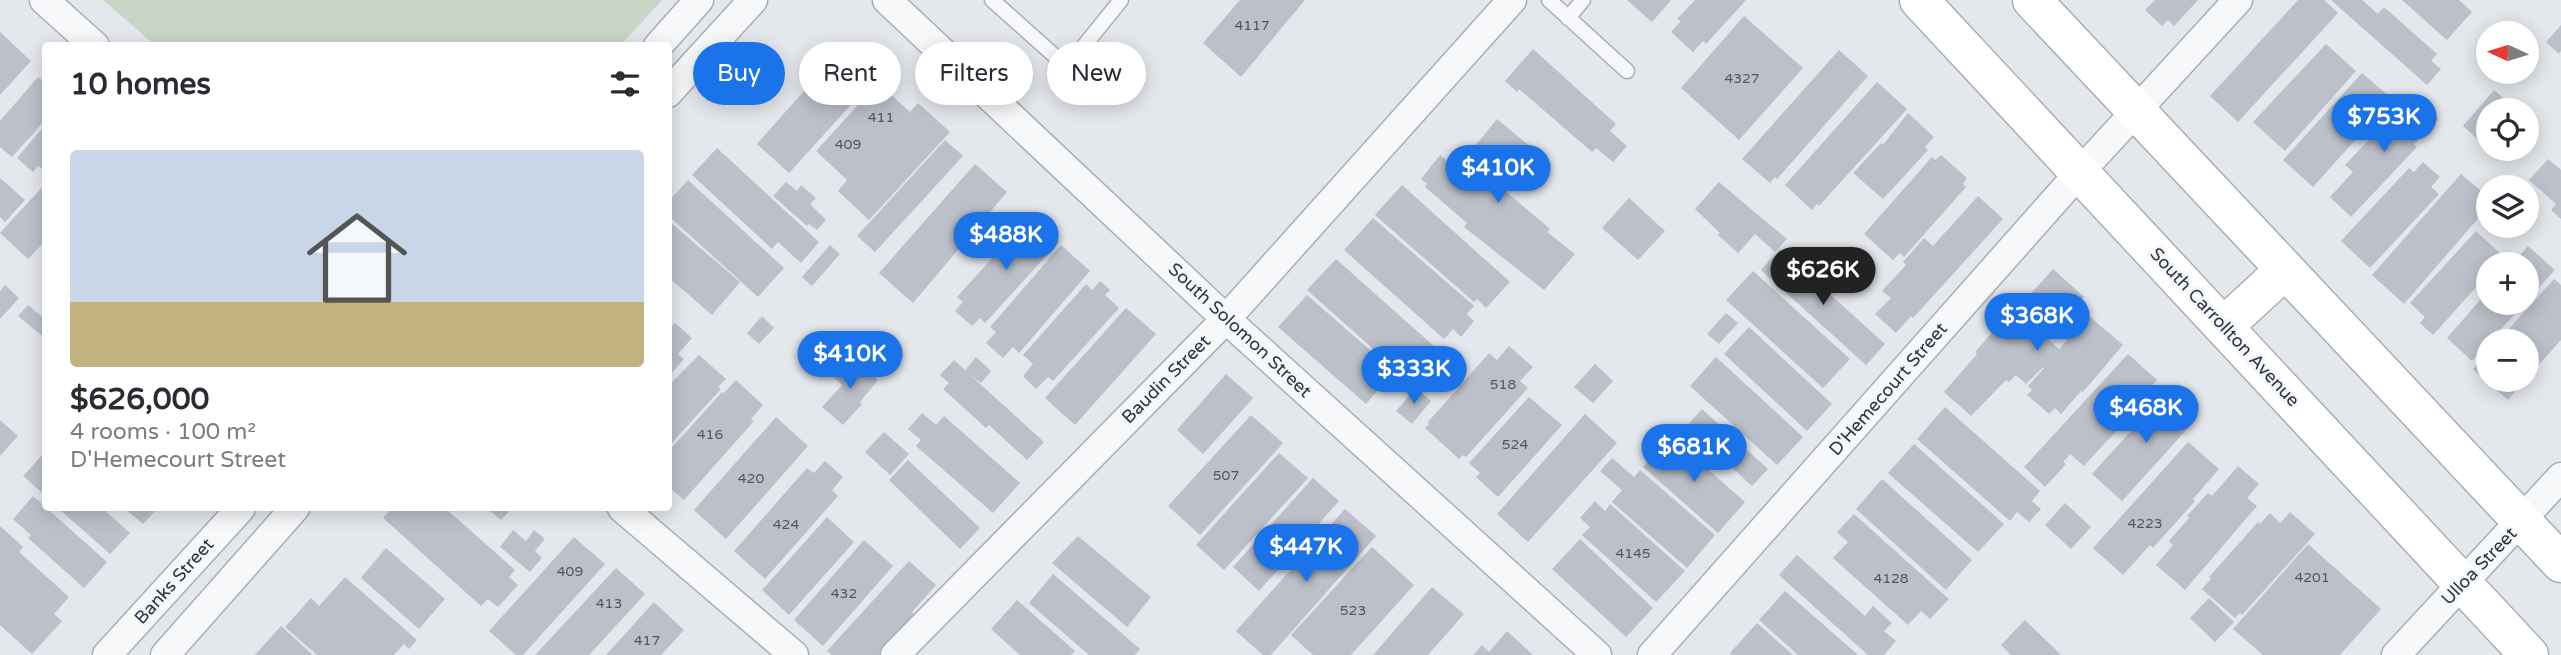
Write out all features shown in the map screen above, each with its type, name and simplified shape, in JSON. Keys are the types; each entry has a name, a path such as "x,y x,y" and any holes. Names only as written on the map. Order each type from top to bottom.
{"main road":[{"name":"South Carrollton Avenue","path":"1919,0 2529,655"},
{"path":"2032,0 2561,563"},
{"path":"2224,326 2285,270"}],"street":[{"path":"44,0 91,42"},
{"path":"662,42 699,0"},
{"path":"672,89 753,0"},
{"name":"South Solomon Street","path":"887,0 1226,319 1597,655"},
{"name":"Baudin Street","path":"894,655 1226,319 1512,0"},
{"name":"D'Hemecourt Street","path":"1652,655 2080,172 2238,0"},
{"name":"Ulloa Street","path":"2396,655 2561,477"},
{"name":"Banks Street","path":"107,655 238,511"},
{"path":"165,655 292,511"},
{"path":"626,511 794,655"}],"lane":[{"path":"992,0 1067,68 1121,0"},
{"path":"1549,0 1628,71"},
{"path":"1568,18 1583,0"}],"green space":[{"path":"103,0 662,0 624,42 151,42"}],"building":[{"path":"1240,0 1305,0 1241,77 1203,43"},
{"path":"1627,0 1671,0 1652,22"},
{"path":"1695,0 1746,0 1706,44 1703,41 1693,52 1671,32 1681,21 1677,19"},
{"path":"2155,0 2198,0 2174,26 2168,20 2162,26 2145,10"},
{"path":"2298,0 2324,0 2338,13 2238,122 2210,96"},
{"path":"2331,0 2362,0 2378,14 2384,7 2437,54 2431,61 2441,69 2427,85"},
{"path":"2402,0 2459,0 2472,12 2447,40"},
{"path":"1744,16 1803,68 1739,140 1681,88"},
{"path":"2561,25 2561,51 2559,54 2546,42"},
{"path":"0,32 31,61 0,95"},
{"path":"2326,44 2356,71 2285,151 2253,122"},
{"path":"1533,49 1616,124 1610,131 1627,146 1613,162 1596,148 1592,152 1519,89 1517,92 1505,81"},
{"path":"1839,50 1868,76 1777,179 1775,177 1770,183 1742,159"},
{"path":"2362,73 2392,99 2313,187 2283,160"},
{"path":"38,77 42,80 42,123 12,157 0,147 0,121"},
{"path":"1877,82 1907,109 1819,206 1817,204 1812,210 1785,185"},
{"path":"2494,90 2503,98 2487,98"},
{"path":"2413,94 2438,119 2414,144 2417,147 2351,217 2330,197 2353,172 2345,165"},
{"path":"799,97 799,105 851,105 789,173 757,144"},
{"path":"901,104 910,112 916,105 920,105 950,132 869,220 838,191 847,180 816,151 858,105"},
{"path":"2476,111 2476,138 2463,126"},
{"path":"1908,113 1934,137 1925,147 1928,150 1883,199 1853,173 1881,143 1883,145"},
{"path":"1497,119 1532,148 1499,186 1550,229 1547,232 1575,254 1544,290 1464,227 1467,223 1425,187 1427,184 1421,179 1440,155 1447,161 1456,150 1465,158"},
{"path":"42,129 42,169 38,166 33,172 17,158"},
{"path":"945,140 963,156 875,252 857,236"},
{"path":"717,148 819,242 801,263 778,242 772,249 692,175"},
{"path":"1941,155 1967,178 1963,184 1966,187 1904,257 1900,253 1893,260 1864,234 1932,157 1935,160"},
{"path":"2548,159 2561,170 2561,219 2551,210 2556,204 2539,189 2539,175 2534,175"},
{"path":"2423,162 2440,177 2431,187 2439,194 2370,268 2341,241 2409,168 2414,172"},
{"path":"975,164 1007,192 913,303 879,273"},
{"path":"2461,174 2476,187 2476,221 2404,304 2372,275"},
{"path":"0,178 25,200 5,222 0,217"},
{"path":"688,180 784,268 758,297 672,219 672,198"},
{"path":"786,182 797,191 801,185 816,198 810,204 826,220 817,230 809,224 807,226 773,196"},
{"path":"1719,182 1787,239 1775,252 1755,234 1738,253 1695,209"},
{"path":"1402,185 1510,282 1486,308 1477,299 1474,302 1375,215"},
{"path":"42,187 42,244 28,259 0,233"},
{"path":"1978,196 2003,219 1913,318 1911,316 1896,333 1875,314 1891,298 1882,291 1906,265 1903,262 1924,238 1933,246"},
{"path":"1629,198 1665,231 1638,260 1602,228"},
{"path":"1030,216 1059,242 985,323 980,318 972,326 955,311 963,302 957,297"},
{"path":"1373,218 1474,306 1467,314 1474,321 1461,337 1453,329 1444,339 1344,250"},
{"path":"672,224 740,282 712,315 672,280"},
{"path":"2476,231 2476,238 2484,238 2499,252 2476,252 2476,287 2433,335 2420,323 2425,317 2410,303"},
{"path":"830,245 840,254 812,286 802,277"},
{"path":"1061,245 1090,271 1019,353 1013,347 1003,358 986,343 996,332 990,327"},
{"path":"2528,246 2535,252 2523,252"},
{"path":"1780,249 1885,344 1866,365 1761,270"},
{"path":"2539,256 2555,270 2539,287"},
{"path":"1336,259 1436,348 1429,356 1440,366 1427,381 1415,370 1407,379 1307,290"},
{"path":"2053,269 2084,297 2076,306 2074,304 2045,336 2059,349 2089,316 2123,345 2061,414 2055,408 2049,414 2027,395 2032,390 2028,386 2042,368 2026,384 2016,375 2009,382 2006,380 1971,416 1944,392 1977,354 1975,352"},
{"path":"1753,271 1850,359 1823,388 1726,300"},
{"path":"2554,279 2561,285 2561,340 2539,365 2539,329 2509,329 2521,315 2539,315 2539,296"},
{"path":"1100,281 1110,290 1105,295 1119,308 1053,381 1048,377 1036,389 1023,376 1033,364 1023,355 1086,284 1092,290"},
{"path":"5,285 19,298 0,319 0,291"},
{"path":"1307,295 1394,371 1366,404 1278,327"},
{"path":"28,305 42,317 42,336 18,316"},
{"path":"2476,305 2476,315 2514,315 2501,329 2476,329 2476,357 2472,361 2447,338"},
{"path":"1126,308 1156,334 1075,425 1045,398"},
{"path":"1726,313 1738,323 1719,344 1707,334"},
{"path":"762,316 774,328 759,344 747,333"},
{"path":"675,323 692,338 678,354 684,359 672,372 672,326"},
{"path":"1749,327 1832,404 1807,431 1724,354"},
{"path":"1509,346 1533,367 1520,381 1528,388 1466,457 1463,455 1459,459 1425,428 1489,353 1497,360"},
{"path":"2128,354 2157,380 2149,389 2152,392 2084,466 2070,454 2063,462 2066,464 2045,487 2024,467"},
{"path":"699,355 726,379 718,387 721,389 672,443 672,382"},
{"path":"853,357 878,380 860,402 862,404 843,425 822,407 842,385 834,378"},
{"path":"976,357 991,371 981,383 967,372 1044,442 1027,460 989,425 986,428 943,389 949,383 940,375 954,360 965,370"},
{"path":"1716,357 1803,437 1777,465 1690,386"},
{"path":"1595,364 1613,381 1593,403 1574,387"},
{"path":"1226,374 1253,398 1203,454 1177,430"},
{"path":"736,380 763,405 751,419 754,421 684,500 672,490 672,448 722,392"},
{"path":"1416,388 1431,401 1412,424 1396,411"},
{"path":"2168,390 2172,395 2176,391 2195,409 2192,413 2197,418 2122,501 2092,474"},
{"path":"2499,392 2515,392 2508,400"},
{"path":"1529,397 1562,425 1498,497 1476,477 1480,473 1469,463"},
{"path":"1945,407 2040,491 2032,501 2041,509 2029,522 2017,512 2010,521 1917,439"},
{"path":"1702,409 1768,469 1752,486 1687,426"},
{"path":"922,413 936,425 944,416 1020,483 993,513 916,446 921,440 908,429"},
{"path":"1585,414 1617,443 1528,542 1497,514"},
{"path":"1251,415 1283,443 1200,535 1168,506"},
{"path":"776,417 808,446 726,539 694,510"},
{"path":"0,420 18,436 0,456"},
{"path":"884,432 909,454 890,475 865,452"},
{"path":"1670,436 1745,502 1718,533 1643,467"},
{"path":"2188,442 2219,469 2153,548 2150,545 2123,575 2093,548"},
{"path":"1914,444 2004,524 1978,552 1888,473"},
{"path":"1279,453 1308,478 1224,570 1196,545"},
{"path":"42,455 42,493 23,476"},
{"path":"1612,458 1634,477 1640,470 1715,535 1687,568 1612,502 1622,490 1600,471"},
{"path":"908,460 980,528 960,549 889,480"},
{"path":"825,461 843,477 832,490 838,496 765,579 734,551 807,468 814,473"},
{"path":"2238,466 2259,484 2247,498 2257,506 2185,590 2156,565 2173,545 2169,541 2189,518 2187,516 2208,493 2212,496"},
{"path":"1313,478 1339,501 1259,591 1233,567"},
{"path":"1882,479 1972,560 1946,590 1856,509"},
{"path":"33,496 42,504 42,511 50,511 107,562 84,588 28,538 31,535 13,519"},
{"path":"1595,501 1605,511 1610,504 1685,571 1656,602 1582,535 1590,527 1580,518"},
{"path":"2065,503 2091,527 2071,549 2045,525"},
{"path":"1345,509 1376,536 1271,655 1263,655 1236,631"},
{"path":"61,511 105,511 130,533 110,554"},
{"path":"128,511 155,511 143,524"},
{"path":"389,511 448,511 515,570 509,577 518,585 498,607 488,599 481,606 383,518"},
{"path":"490,511 509,511 501,520"},
{"path":"2290,512 2315,534 2242,615 2240,613 2235,618 2202,589 2211,579 2209,577 2258,522 2260,524 2270,513 2280,523"},
{"path":"1854,514 1949,599 1930,619 1921,611 1908,625 1833,558 1848,542 1837,532"},
{"path":"827,517 854,542 789,615 762,590"},
{"path":"0,526 23,547 19,552 69,597 54,614 62,621 32,654 0,625"},
{"path":"513,530 526,541 534,530 545,539 535,551 542,558 530,572 500,547"},
{"path":"1078,536 1151,597 1127,627 1052,563"},
{"path":"574,537 605,564 523,655 516,655 489,631"},
{"path":"1580,539 1653,608 1626,637 1552,569"},
{"path":"864,540 893,566 823,646 794,620"},
{"path":"2308,544 2381,609 2340,655 2263,655 2233,629"},
{"path":"1372,547 1414,585 1351,655 1313,655 1291,635"},
{"path":"386,548 445,599 419,629 361,578"},
{"path":"1797,555 1865,616 1873,606 1892,623 1884,631 1896,641 1884,655 1868,655 1779,575"},
{"path":"909,561 936,585 912,612 915,615 880,655 832,655 827,651"},
{"path":"616,568 645,594 589,655 535,655"},
{"path":"1053,574 1140,649 1135,655 1089,655 1029,603"},
{"path":"345,577 417,640 409,649 404,644 394,655 317,655 285,627 311,598 319,606"},
{"path":"1432,587 1464,614 1428,655 1373,655"},
{"path":"1785,591 1858,655 1798,655 1759,620"},
{"path":"2209,598 2234,622 2215,642 2190,618"},
{"path":"1017,600 1075,651 1071,655 1020,655 991,629"},
{"path":"654,602 684,630 661,655 606,655"},
{"path":"2025,620 2061,655 2011,655 2001,645"},
{"path":"1757,623 1793,655 1732,655 1730,653"},
{"path":"281,626 313,655 255,655"},
{"path":"1507,631 1533,655 1473,655 1482,645 1489,652"}]}
